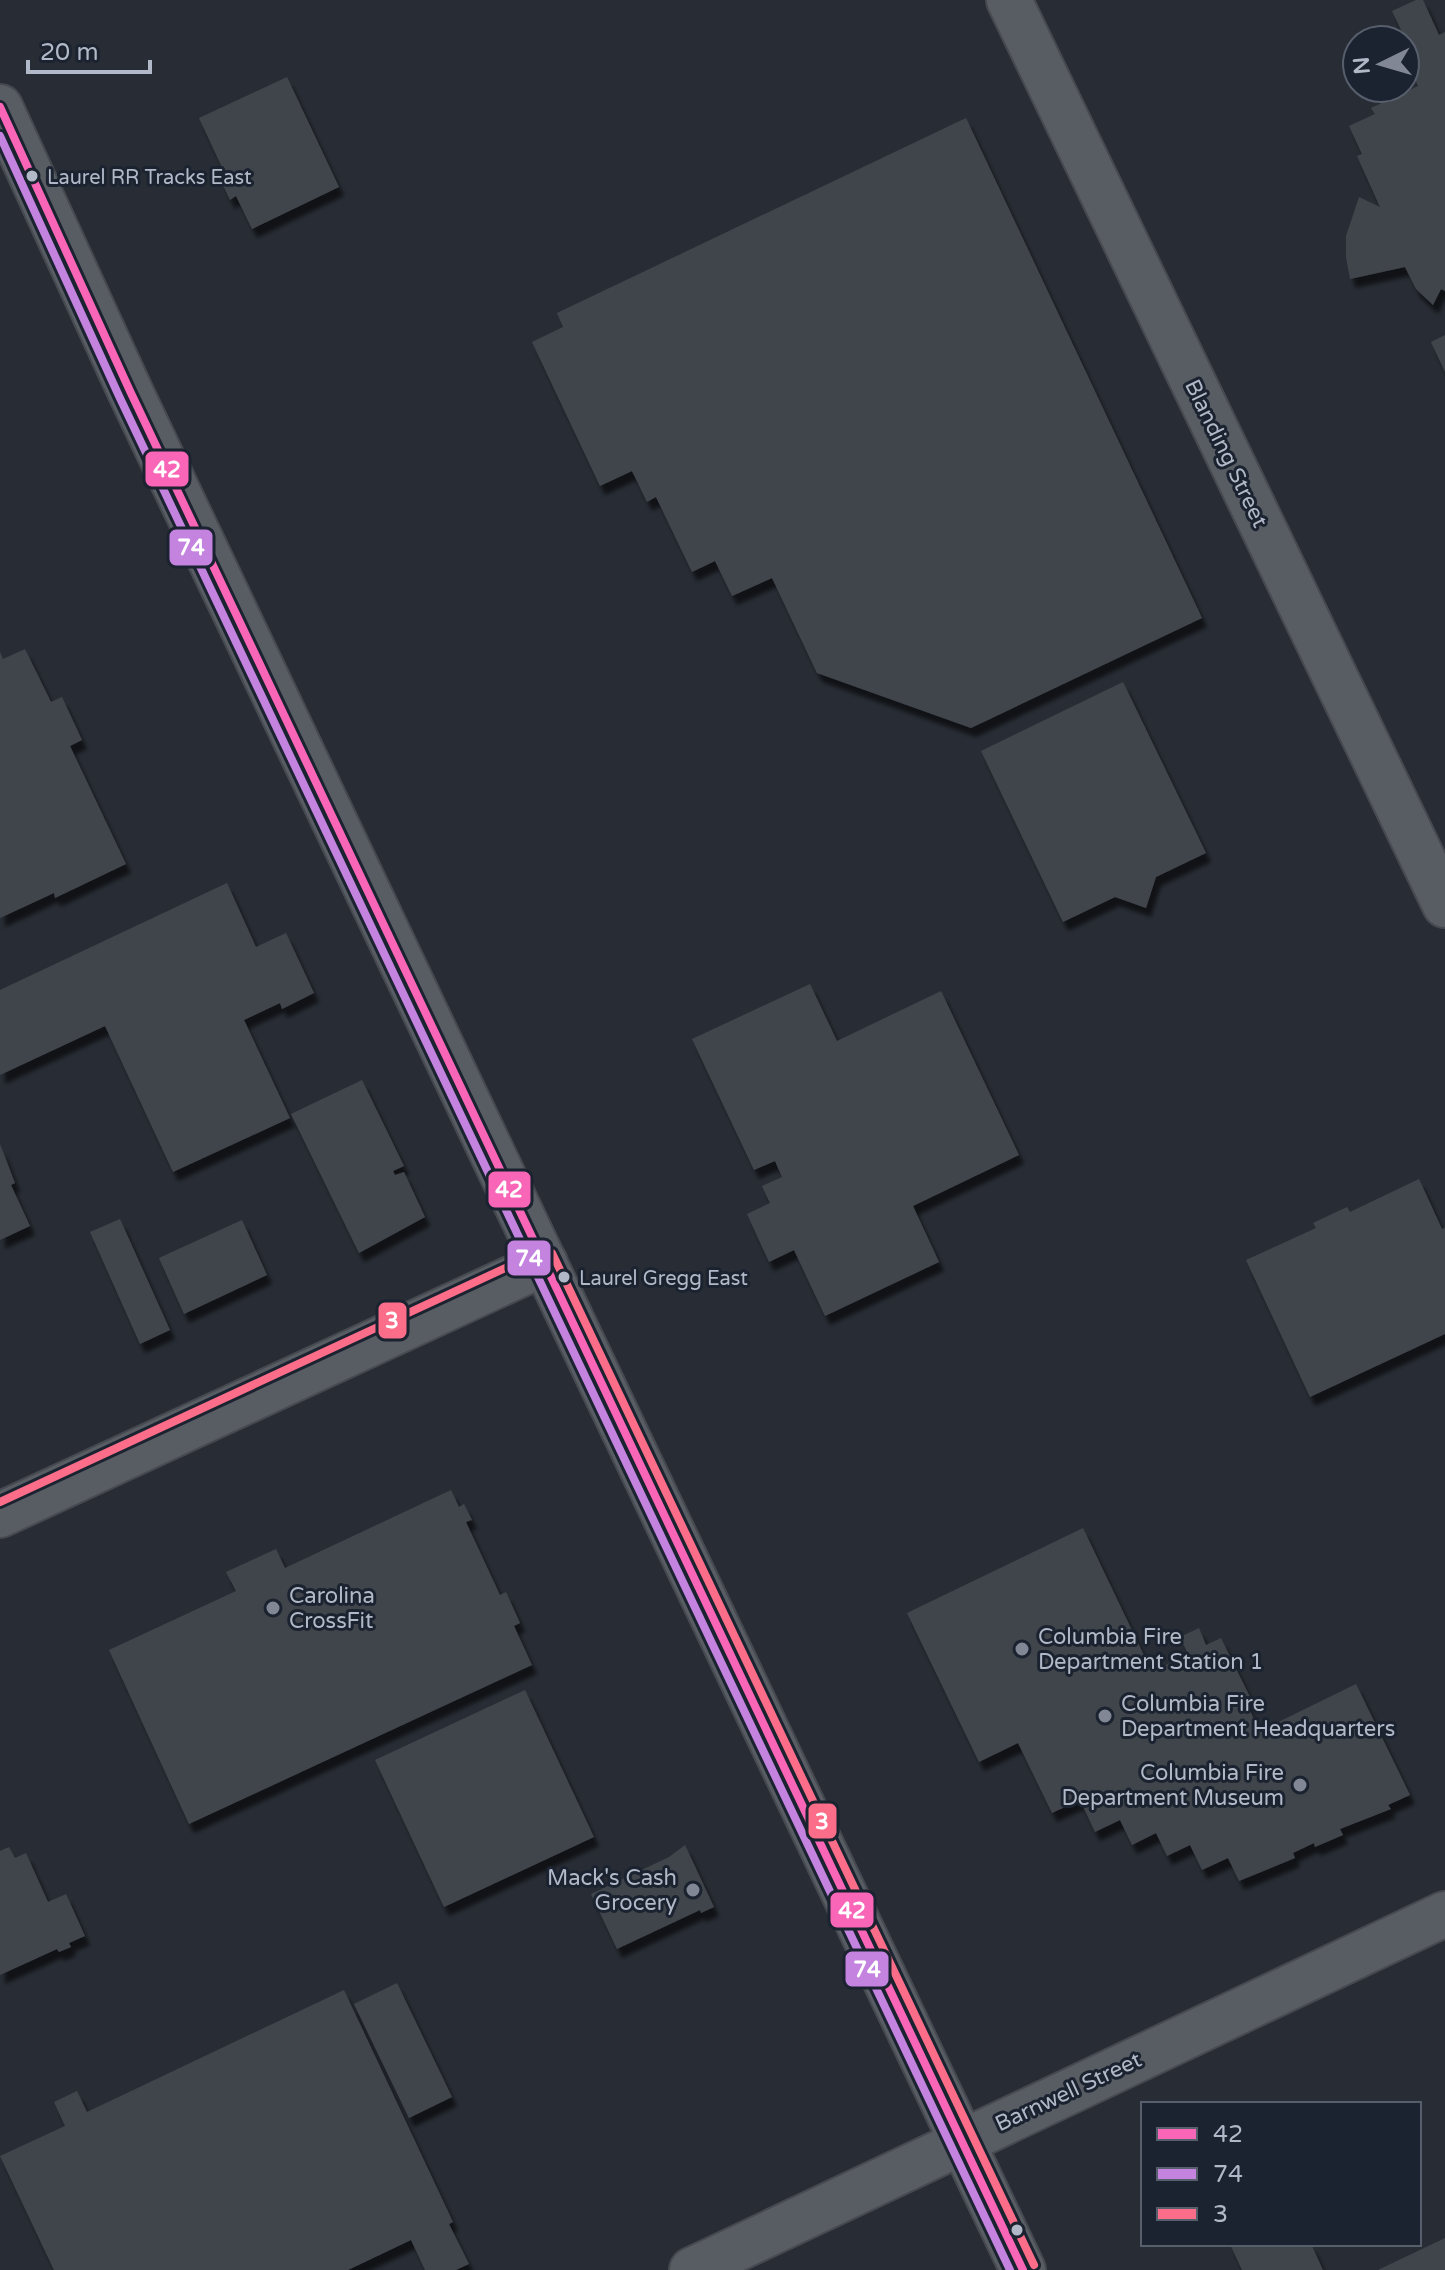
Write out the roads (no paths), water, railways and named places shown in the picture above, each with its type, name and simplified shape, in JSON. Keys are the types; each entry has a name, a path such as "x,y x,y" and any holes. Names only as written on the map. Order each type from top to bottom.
{"street":[{"name":"Blanding Street","path":"1009,0 1433,849 1445,905"},
{"path":"0,107 130,391 1023,2270"},
{"path":"0,1515 545,1263"},
{"name":"Barnwell Street","path":"692,2270 961,2140 1445,1914"}],"place":[{"name":"Laurel RR Tracks East","path":"32,176"},
{"name":"Laurel Gregg East","path":"564,1277"},
{"name":"Carolina CrossFit","path":"273,1608"},
{"name":"Columbia Fire Department Station 1","path":"1022,1649"},
{"name":"Columbia Fire Department Headquarters","path":"1105,1716"},
{"name":"Columbia Fire Department Museum","path":"1300,1785"},
{"name":"Mack's Cash Grocery","path":"693,1890"}]}
